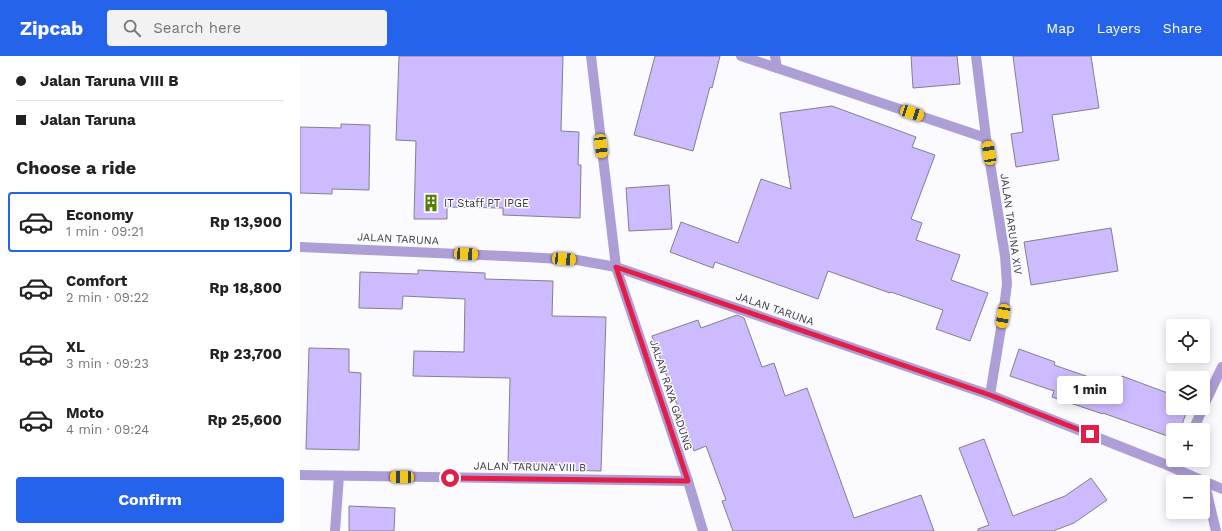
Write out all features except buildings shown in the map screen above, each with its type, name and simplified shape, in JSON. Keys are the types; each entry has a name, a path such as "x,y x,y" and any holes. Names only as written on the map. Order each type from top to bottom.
{"street":[{"name":"JALAN RAYA GADUNG","path":"591,56 616,267 688,481 703,531"},
{"path":"741,56 986,138"},
{"path":"775,56 777,68"},
{"name":"JALAN TARUNA XIV","path":"976,56 986,138 1005,256 1007,284 990,395"},
{"name":"JALAN TARUNA","path":"300,247 577,260 616,267 990,395 1166,460"},
{"path":"1210,393 1222,367"},
{"name":"JALAN TARUNA","path":"1183,467 1195,475"},
{"name":"JALAN TARUNA VIII B","path":"300,475 688,481"},
{"path":"335,531 339,476"},
{"name":"JALAN TARUNA","path":"1210,484 1222,489"},
{"path":"1210,506 1216,531"}],"place":[{"name":"IT Staff PT IPGE","path":"431,203"}],"route":[{"path":"450,478 688,481 616,267 990,395 1090,434"}]}
